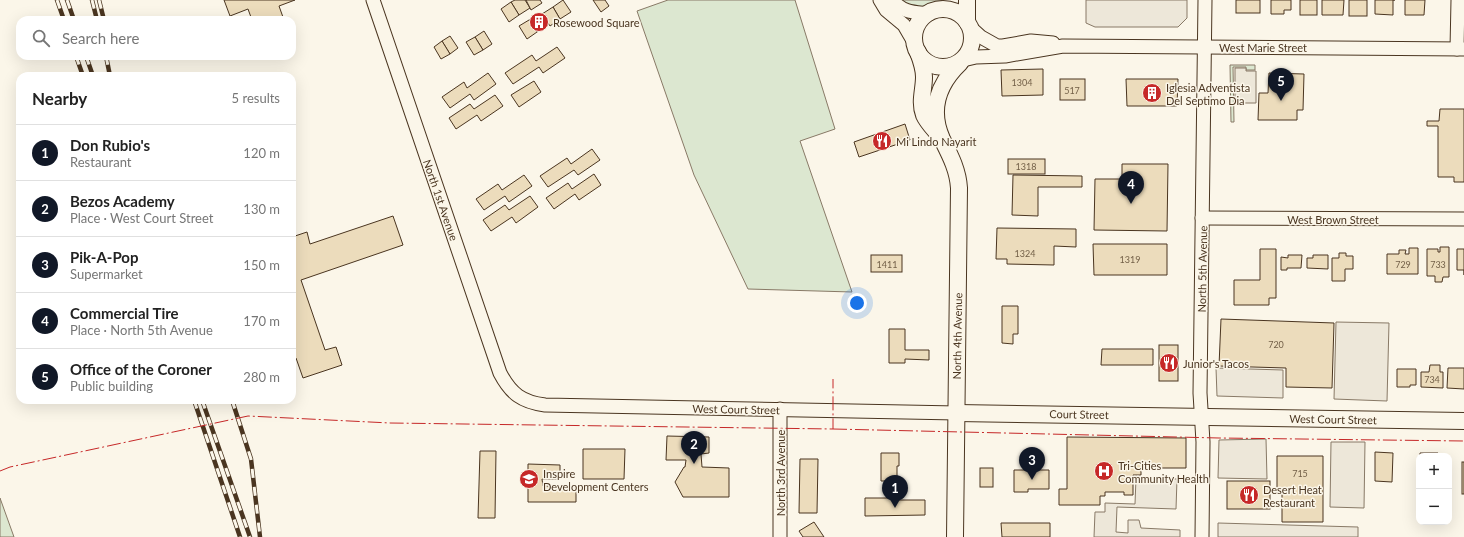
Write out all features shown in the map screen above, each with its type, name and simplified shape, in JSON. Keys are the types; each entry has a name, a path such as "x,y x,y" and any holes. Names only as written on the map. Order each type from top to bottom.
{"main road":[{"path":"931,13 940,10 948,10 962,16 968,25 972,34 972,43 969,52 961,61 949,66 942,67 934,65 927,62 916,48 916,29 921,20 947,0"},
{"path":"967,0 968,25"},
{"name":"North 4th Avenue","path":"916,48 922,64 924,76 922,108 927,120 942,138"},
{"name":"North 4th Avenue","path":"955,537 959,188 955,165 942,138 937,120 938,96 943,82 961,61"},
{"name":"Court Street","path":"957,413 1202,417"},
{"name":"West Court Street","path":"1202,417 1464,421"}],"street":[{"name":"North 1st Avenue","path":"373,0 500,373 510,390 517,396"},
{"path":"880,0 886,10 904,25 916,48"},
{"path":"892,0 897,5 914,13 931,13"},
{"name":"North 5th Avenue","path":"1202,537 1203,442 1200,388 1205,0"},
{"path":"1458,0 1461,49"},
{"name":"West Marie Street","path":"968,25 981,37 997,46 1031,41 1049,42 1063,46"},
{"name":"West Marie Street","path":"961,61 976,56 1005,56 1063,46 1461,49"},
{"name":"West Brown Street","path":"1202,218 1464,219"},
{"name":"West Court Street","path":"517,396 534,404 545,405 957,413"},
{"name":"North 3rd Avenue","path":"780,409 780,537"}],"green space":[{"path":"668,0 795,0 835,129 800,141 852,292 748,289 694,175 637,11"},
{"path":"898,0 942,0 931,7 920,8"},
{"path":"1230,65 1255,65 1255,70 1246,70 1246,67 1233,67 1234,122 1231,122"},
{"path":"0,498 14,537 0,537"}],"shaded area":[{"path":"1086,0 1187,0 1187,18 1178,27 1095,27 1086,23"},
{"path":"1235,68 1246,68 1246,71 1256,71 1256,103 1235,103"},
{"path":"1336,322 1389,323 1387,401 1334,399"},
{"path":"1216,368 1283,370 1283,398 1217,396"},
{"path":"1266,439 1267,479 1218,478 1219,440"},
{"path":"1331,442 1365,442 1364,508 1330,507"},
{"path":"1136,478 1177,479 1176,509 1117,507 1116,532 1128,533 1128,520 1139,520 1141,528 1180,530 1180,537 1094,537 1095,512 1105,512 1105,503 1135,504"},
{"path":"1218,523 1358,527 1358,537 1218,537"}],"building":[{"path":"224,0 295,0 279,6 283,16 251,16 248,9 230,16"},
{"name":"Rosewood Square","path":"515,0 525,0 530,8 519,15 511,2"},
{"name":"Rosewood Square","path":"526,0 540,0 542,3 531,10"},
{"name":"Rosewood Square","path":"563,0 571,12 560,19 553,7"},
{"name":"Rosewood Square","path":"593,0 605,0 609,6 601,12"},
{"path":"1236,0 1260,0 1260,13 1236,13"},
{"path":"1271,0 1291,0 1291,10 1284,10 1284,14 1271,14"},
{"path":"1300,0 1317,0 1317,15 1300,15"},
{"path":"1322,0 1344,0 1343,15 1322,15"},
{"path":"1349,0 1367,0 1367,16 1349,16"},
{"path":"1375,0 1393,0 1393,15 1375,14"},
{"path":"1405,0 1425,0 1424,15 1405,15"},
{"path":"511,2 519,15 509,22 501,9"},
{"name":"Rosewood Square","path":"553,7 560,19 550,26 542,14"},
{"name":"Rosewood Square","path":"540,13 548,25 537,32 529,20"},
{"name":"Rosewood Square","path":"529,20 537,32 527,39 519,26"},
{"path":"484,31 492,44 483,50 475,37"},
{"path":"450,36 458,48 450,54 442,41"},
{"path":"475,37 483,50 474,55 466,42"},
{"path":"442,41 450,54 441,59 434,47"},
{"path":"557,47 565,58 543,73 539,67 513,84 505,73 532,55 536,61"},
{"path":"1043,69 1043,95 1002,96 1001,70"},
{"path":"488,73 496,84 474,100 470,94 450,108 442,97 464,82 467,88"},
{"path":"1269,73 1304,74 1303,110 1297,110 1297,120 1258,120 1259,93 1268,93"},
{"path":"1060,79 1085,79 1085,100 1060,100"},
{"name":"Iglesia Adventista Del Septimo Dia","path":"1126,79 1178,79 1177,106 1127,106"},
{"path":"534,81 541,92 519,107 511,95"},
{"path":"495,95 503,106 481,121 477,115 456,129 449,118 470,104 474,109"},
{"path":"1440,109 1464,109 1464,182 1454,182 1454,177 1438,177 1438,126 1427,126 1427,121 1439,121"},
{"name":"Mi Lindo Nayarit","path":"905,124 910,140 859,157 854,142"},
{"path":"592,149 600,160 578,175 574,170 548,187 540,176 567,158 571,164"},
{"path":"1008,159 1045,159 1045,174 1008,174"},
{"path":"1122,164 1168,164 1167,231 1094,230 1095,179 1122,179"},
{"path":"594,174 601,185 579,200 575,194 554,209 546,198 568,183 572,189"},
{"path":"524,175 532,186 509,202 505,196 484,210 476,199 498,184 502,190"},
{"path":"1013,175 1082,176 1082,187 1038,187 1038,216 1012,215"},
{"path":"530,196 538,207 516,223 512,217 491,231 483,220 505,205 509,210"},
{"path":"393,216 403,245 301,280 325,350 336,347 342,365 303,378 296,358 296,236 307,232 310,244"},
{"path":"997,228 1076,229 1076,247 1054,246 1054,265 1007,264 1007,259 996,259"},
{"path":"1093,244 1167,244 1167,275 1094,275"},
{"path":"1440,247 1449,247 1449,277 1443,277 1442,282 1435,282 1435,276 1427,276 1427,249 1438,249 1438,252 1440,252"},
{"path":"1409,248 1418,248 1418,274 1387,274 1387,254 1399,254 1399,250 1406,250 1405,254 1409,254"},
{"path":"1260,249 1276,249 1276,298 1269,298 1269,305 1234,305 1234,280 1260,280"},
{"path":"1457,249 1464,249 1464,270 1457,270"},
{"path":"1339,253 1346,253 1346,256 1353,256 1353,269 1345,269 1345,281 1332,281 1332,258 1339,258"},
{"path":"871,255 902,255 902,272 871,272"},
{"path":"1288,255 1302,255 1301,268 1287,268 1287,270 1281,270 1281,257 1288,258"},
{"path":"1313,255 1328,255 1328,269 1307,268 1307,258 1313,258"},
{"path":"1002,306 1018,306 1018,334 1013,334 1013,344 1002,343"},
{"path":"1221,319 1334,323 1332,388 1286,387 1286,368 1219,366"},
{"path":"889,329 905,329 905,350 929,350 929,360 905,359 905,363 889,363"},
{"name":"Junior's Tacos","path":"1159,345 1178,345 1178,381 1159,381"},
{"path":"1102,349 1153,349 1153,365 1101,365"},
{"path":"1430,365 1440,365 1440,372 1443,372 1443,388 1421,387 1421,372 1429,372"},
{"path":"1448,368 1464,368 1464,389 1447,388"},
{"path":"1397,369 1416,369 1416,385 1410,385 1410,387 1397,387"},
{"path":"667,436 709,437 709,453 701,454 702,467 729,468 729,497 683,497 675,482 685,467 686,460 666,460"},
{"name":"Tri-Cities Community Health","path":"1067,437 1186,438 1186,468 1141,468 1141,475 1133,475 1133,495 1124,495 1124,492 1105,492 1105,496 1100,496 1100,505 1059,505 1059,489 1067,489"},
{"path":"583,449 625,449 624,479 583,479"},
{"path":"480,451 496,451 495,518 478,518"},
{"path":"1375,452 1393,453 1392,482 1375,481"},
{"path":"881,453 899,453 897,481 881,481"},
{"path":"1277,456 1323,456 1323,522 1282,522 1282,490 1277,490"},
{"path":"800,459 818,459 817,513 799,513"},
{"path":"1462,462 1464,462 1464,494 1462,494"},
{"path":"528,464 560,465 560,479 542,479 543,486 576,486 576,502 528,502"},
{"path":"980,468 993,468 993,487 980,487"},
{"path":"1014,470 1049,470 1049,489 1028,489 1028,492 1014,492"},
{"name":"Desert Heat Restaurant","path":"1227,481 1270,481 1270,509 1227,509"},
{"path":"865,498 925,500 925,515 865,516"},
{"path":"814,522 824,537 803,537 799,531"},
{"path":"1001,523 1050,523 1050,537 1002,537"}],"railway":[{"path":"57,0 63,16"},
{"path":"67,0 73,16"},
{"path":"92,0 96,16"},
{"path":"99,0 103,16"},
{"path":"77,60 82,72"},
{"path":"87,60 92,72"},
{"path":"107,60 109,72"},
{"path":"195,404 240,537"},
{"path":"203,404 250,537"},
{"path":"233,404 251,459 260,537"}],"power":[{"path":"0,471 10,467 248,416 390,423 833,429 833,379"},
{"path":"833,429 1219,438 1464,441"}],"place":[{"name":"Rosewood Square","path":"539,22"},
{"name":"Iglesia Adventista Del Septimo Dia","path":"1152,93"},
{"name":"Office of the Coroner","path":"1281,101"},
{"name":"Mi Lindo Nayarit","path":"882,141"},
{"name":"Commercial Tire","path":"1131,204"},
{"name":"Junior's Tacos","path":"1169,363"},
{"name":"Bezos Academy","path":"694,464"},
{"name":"Tri-Cities Community Health","path":"1104,471"},
{"name":"Inspire Development Centers","path":"529,479"},
{"name":"Pik-A-Pop","path":"1032,480"},
{"name":"Desert Heat Restaurant","path":"1249,495"},
{"name":"Don Rubio's","path":"895,508"}]}
